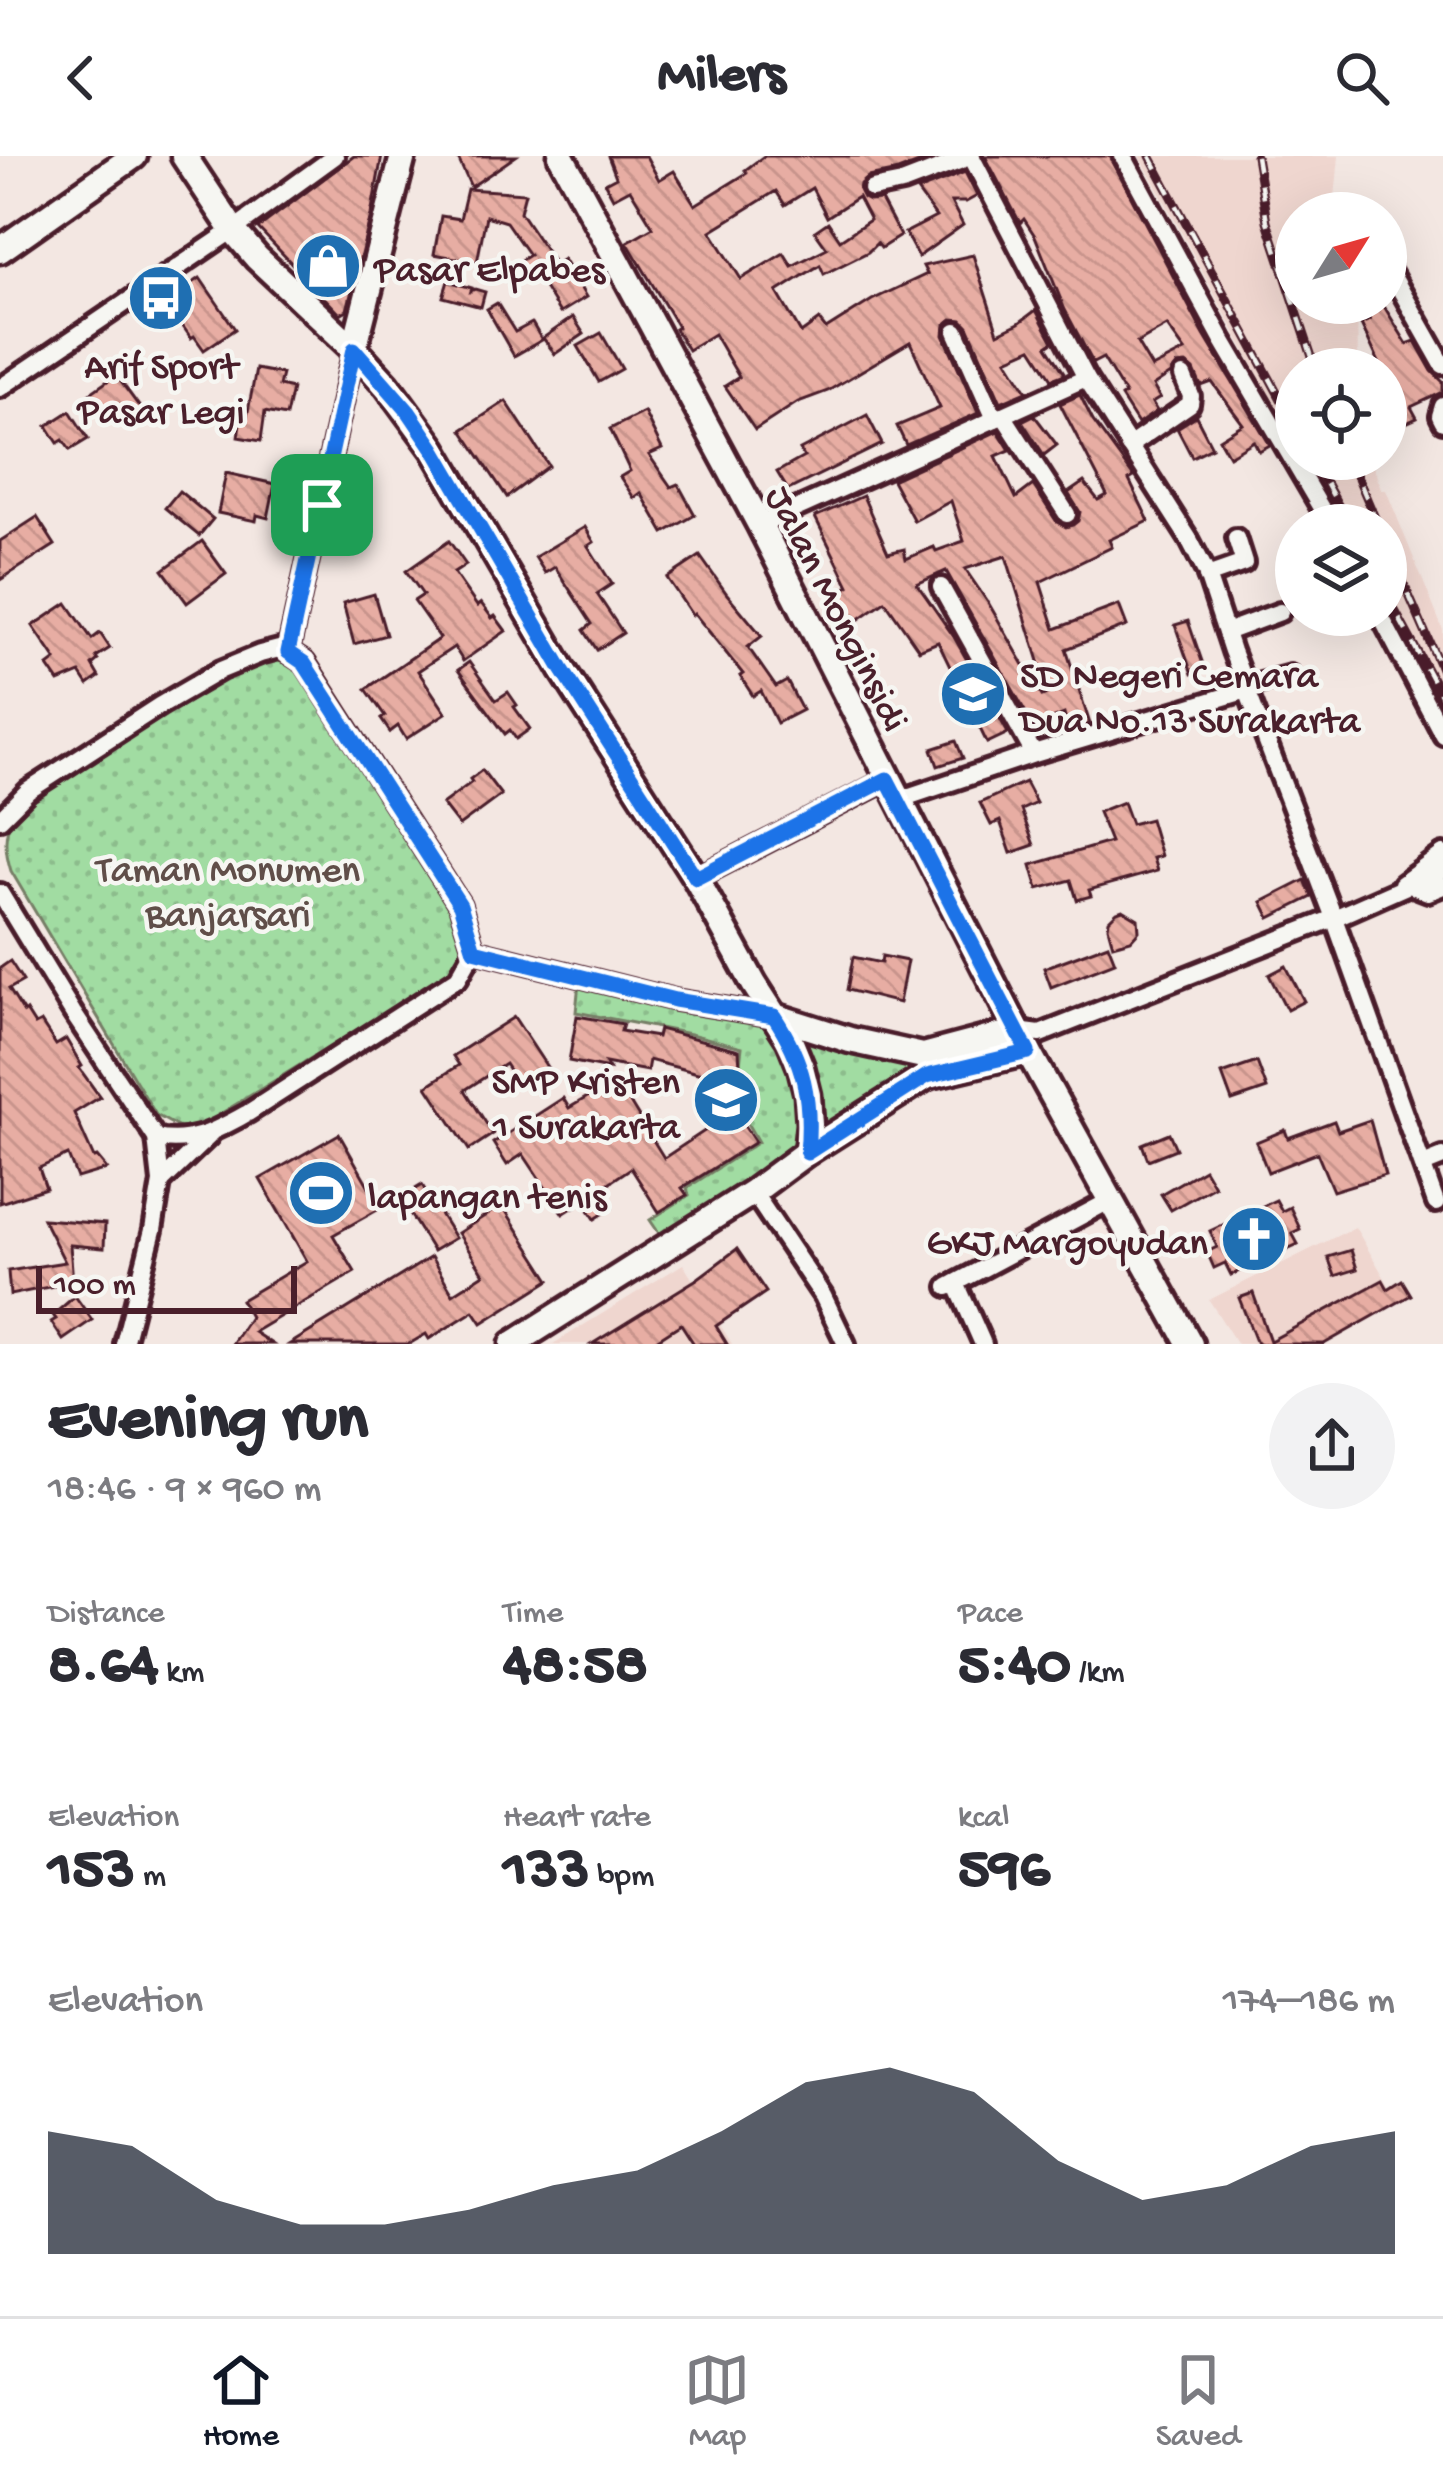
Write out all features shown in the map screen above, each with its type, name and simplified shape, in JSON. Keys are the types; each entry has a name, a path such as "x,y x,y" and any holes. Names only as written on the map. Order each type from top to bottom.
{"main road":[{"path":"0,250 134,156"},
{"path":"184,156 233,230 354,349 434,449 562,669 696,878 796,1053 808,1095 807,1153"},
{"path":"354,349 403,156"},
{"name":"Jalan Monginsidi","path":"561,156 760,525 892,790 1190,1344"},
{"path":"774,1016 925,1066"},
{"path":"513,1344 753,1192 925,1066 1028,1039"}],"street":[{"path":"0,388 335,156"},
{"path":"872,189 902,183 971,156 1086,377 1189,539 1207,576 1436,1203"},
{"path":"1123,156 1319,504"},
{"path":"1407,302 1443,365"},
{"path":"956,331 999,417 1067,514"},
{"path":"288,652 354,349"},
{"path":"1129,446 1190,404 1184,376"},
{"path":"760,525 1086,377"},
{"path":"1443,406 1439,416 1443,422"},
{"path":"1207,576 1244,563 1236,538"},
{"path":"941,587 1034,754"},
{"path":"1226,632 1275,614"},
{"path":"1391,636 1443,735"},
{"path":"0,820 28,791 179,694 221,670 279,650 304,663 460,905 474,950 458,978 248,1113 184,1141 156,1138"},
{"path":"696,878 892,790 1034,754 1290,674"},
{"path":"1405,888 1407,878 1443,854"},
{"path":"1028,1039 1441,877"},
{"path":"0,893 156,1138 160,1182 153,1230 124,1344"},
{"path":"474,950 675,1000 774,1016"},
{"path":"160,1182 214,1131"},
{"path":"1423,1165 1443,1157"},
{"path":"753,1192 823,1296 846,1344"},
{"path":"983,1344 952,1285 1111,1200"}],"shaded area":[{"path":"1140,156 1339,156 1336,192 1275,192 1275,324 1357,324 1358,348 1275,348 1275,406"},
{"path":"1315,480 1378,480 1392,504 1328,504"},
{"path":"1407,542 1443,630 1443,718 1399,636 1407,636"},
{"path":"1355,1227 1397,1299 1312,1344 1237,1344 1209,1300"},
{"path":"683,1264 732,1344 553,1344"}],"green space":[{"name":"Taman Monumen Banjarsari","path":"276,658 300,670 459,919 461,953 451,972 199,1127 183,1130 156,1115 11,871 6,838 11,821 33,795 260,659"},
{"path":"579,982 708,1015 771,1020 800,1094 801,1151 665,1242 650,1220 689,1195 687,1188 758,1142 747,1123 742,1047 576,1012"},
{"path":"780,1020 928,1063 812,1145"}],"building":[{"name":"Pasar Elpabes","path":"354,156 382,156 347,310 340,314 258,228"},
{"path":"457,156 516,156 471,187"},
{"path":"608,156 646,156 659,180 674,171 695,205 747,173 764,156 937,156 868,177 860,184 863,198 881,200 900,236 881,248 877,243 824,274 820,265 777,292 801,333 819,320 826,329 927,274 923,266 973,255 998,333 1036,310 1053,342 1047,346 1065,374 1052,379 1032,348 1007,359 1027,391 1001,402 968,326 952,319 944,335 978,413 906,445 897,426 940,408 910,342 755,430 725,386 739,377 714,334 688,350 627,242 653,227 630,189 613,198 605,183 616,177","holes":["812,188 827,217 858,197 870,220 840,240 828,222 815,231 827,248 792,266 784,253 741,279 711,231 776,191 785,205"]},
{"path":"985,156 1110,156 1204,335 1270,445 1259,451 1254,441 1229,456 1219,439 1243,424 1212,382 1201,386 1186,364 1177,365 1153,386 1160,398 1152,403 1157,411 1138,424 1103,358 1093,363 1035,236 1024,219 1020,223","holes":["1167,326 1185,351 1152,368 1137,343"]},
{"path":"965,172 977,196 951,202 963,225 918,257 905,233 936,217 917,191"},
{"path":"467,189 525,193 520,212 555,264 563,259 586,297 560,313 533,270 508,283 502,272 529,255 506,222 486,216 477,262 434,254 441,216 460,219"},
{"path":"200,278 235,329 204,350 161,305"},
{"path":"448,281 485,292 481,307 443,297"},
{"path":"497,303 515,332 532,323 542,340 514,356 487,309"},
{"path":"573,317 584,334 555,354 543,338"},
{"path":"1361,324 1395,324 1407,344 1415,341 1443,382 1443,392 1411,407 1417,418 1407,422 1407,348 1372,348"},
{"path":"601,333 622,369 599,382 578,346"},
{"path":"256,369 282,374 279,386 292,389 286,416 265,412 261,441 238,437"},
{"path":"116,375 141,409 126,420 122,415 110,423 89,394"},
{"path":"1080,395 1134,477 1129,480 1149,521 1109,540 1112,547 1040,582 1055,629 1119,605 1127,626 1066,649 1090,724 1068,730 1064,714 1034,727 946,571 917,584 954,637 1008,733 987,743 938,642 919,650 885,601 855,622 833,595 849,586 815,517 863,496 888,553 904,549 906,559 964,541 951,501 914,521 892,480 998,431 1010,450 996,456 1016,498 1033,485 1057,522 1073,525 1080,512 1068,493 1084,482 1098,500 1107,495 1060,404","holes":["1006,556 1049,693 1042,696 965,569"]},
{"path":"506,401 549,466 507,497 462,430"},
{"path":"70,411 88,439 70,450 63,440 58,443 47,426"},
{"path":"644,412 662,449 649,455 671,487 678,484 695,515 664,533 641,493 634,498 620,477 630,471 610,429"},
{"path":"867,415 882,444 788,490 777,472 804,457 800,450"},
{"path":"1034,415 1057,445 1044,455 1022,421"},
{"path":"1196,416 1212,447 1192,457 1177,428"},
{"path":"226,473 275,484 268,518 257,515 256,521 218,513"},
{"path":"179,491 213,519 199,536 165,508"},
{"path":"37,517 55,545 0,580 0,541"},
{"path":"585,527 594,542 588,546 612,584 597,594 623,633 597,650 584,630 592,624 555,567 545,573 535,557"},
{"path":"202,541 226,574 187,603 163,570"},
{"path":"449,541 466,565 454,573 477,606 481,603 506,631 463,661 454,647 418,671 446,713 406,739 398,726 390,732 366,689 440,638 414,601 423,595 406,571"},
{"path":"700,556 762,636 748,647 776,687 787,681 802,710 777,723 761,691 753,696 743,674 667,578"},
{"path":"374,594 386,635 354,644 343,603"},
{"path":"67,603 92,639 100,633 110,648 96,657 92,665 99,677 88,685 80,673 59,682 48,666 56,660 33,626"},
{"path":"1188,621 1205,670 1192,674 1175,625"},
{"path":"469,662 496,700 508,692 530,729 516,739 510,730 505,734 458,670"},
{"path":"956,741 963,758 938,766 932,749"},
{"path":"482,770 501,795 459,826 442,804"},
{"path":"1025,782 1036,803 1021,810 1034,845 1011,853 1000,821 991,825 980,803"},
{"path":"1123,802 1131,824 1150,819 1161,856 1153,858 1157,871 1089,890 1091,896 1077,900 1071,880 1038,889 1031,865 1110,842 1098,812"},
{"path":"1305,880 1312,897 1270,918 1262,902"},
{"path":"1123,910 1138,919 1139,931 1131,940 1113,945 1109,920"},
{"path":"1108,944 1115,962 1051,987 1044,968"},
{"path":"882,956 907,961 899,1003 847,990 853,957 881,963"},
{"path":"10,961 23,981 9,989 24,1013 35,1025 41,1022 56,1045 66,1039 100,1097 74,1113 94,1158 107,1169 77,1178 68,1155 39,1168 46,1188 0,1203 0,968"},
{"path":"1286,966 1304,1001 1287,1010 1269,975"},
{"path":"577,1016 623,1024 621,1031 657,1037 659,1029 739,1050 743,1124 755,1142 682,1188 687,1195 659,1212 631,1168 600,1189 612,1208 595,1219 583,1201 563,1214 523,1154 507,1165 493,1143 563,1098 569,1108 616,1080 664,1158 712,1126 709,1076 649,1060 647,1071 569,1061"},
{"path":"514,1017 547,1067 519,1085 505,1064 465,1090 493,1134 469,1150 427,1086 459,1065 453,1056"},
{"path":"1257,1062 1267,1089 1232,1101 1222,1074"},
{"path":"1370,1120 1385,1175 1333,1191 1317,1153 1268,1172 1256,1142 1285,1130 1288,1138 1334,1121 1338,1131"},
{"path":"1169,1133 1176,1149 1148,1160 1142,1144"},
{"name":"lapangan tenis","path":"339,1134 381,1208 333,1235 355,1272 254,1332 272,1344 232,1344 250,1317 241,1300 307,1261 260,1179"},
{"path":"1204,1169 1214,1186 1171,1210 1161,1194"},
{"path":"422,1185 455,1238 433,1251 400,1198"},
{"name":"GKJ Margoyudan","path":"1276,1200 1282,1211 1290,1207 1300,1229 1292,1233 1298,1244 1231,1275 1225,1263 1214,1268 1207,1252 1217,1247 1210,1231"},
{"path":"502,1205 550,1280 482,1323 474,1311 429,1339 426,1334 409,1344 290,1344 431,1257 453,1294 484,1274 458,1233"},
{"path":"43,1219 105,1224 104,1248 70,1245 73,1282 10,1295 8,1271 65,1262"},
{"path":"737,1249 766,1292 716,1326 727,1344 694,1344 681,1324 650,1344 592,1344 697,1279"},
{"path":"1351,1250 1357,1269 1335,1276 1328,1257"},
{"path":"1383,1280 1388,1289 1402,1280 1411,1295 1324,1344 1257,1344 1239,1298 1253,1293 1270,1341"},
{"path":"75,1296 92,1320 63,1340 51,1322"}],"railway":[{"path":"1150,156 1275,388"},
{"path":"1256,156 1267,221 1309,348"},
{"path":"1324,480 1338,504"},
{"path":"1359,480 1369,504"},
{"path":"1407,591 1443,673"},
{"path":"1407,633 1443,699"}],"place":[{"name":"Pasar Elpabes","path":"328,266"},
{"name":"Arif Sport Pasar Legi","path":"161,298"},
{"name":"SD Negeri Cemara Dua No.13 Surakarta","path":"973,694"},
{"name":"SMP Kristen 1 Surakarta","path":"726,1100"},
{"name":"lapangan tenis","path":"321,1193"},
{"name":"GKJ Margoyudan","path":"1254,1239"}],"route":[{"path":"354,349 434,449 562,669 696,878 887,779 1028,1052 927,1076 807,1153 808,1095 790,1040 774,1016 675,1000 474,950 460,905 304,663 288,652 322,505 354,349"}]}
